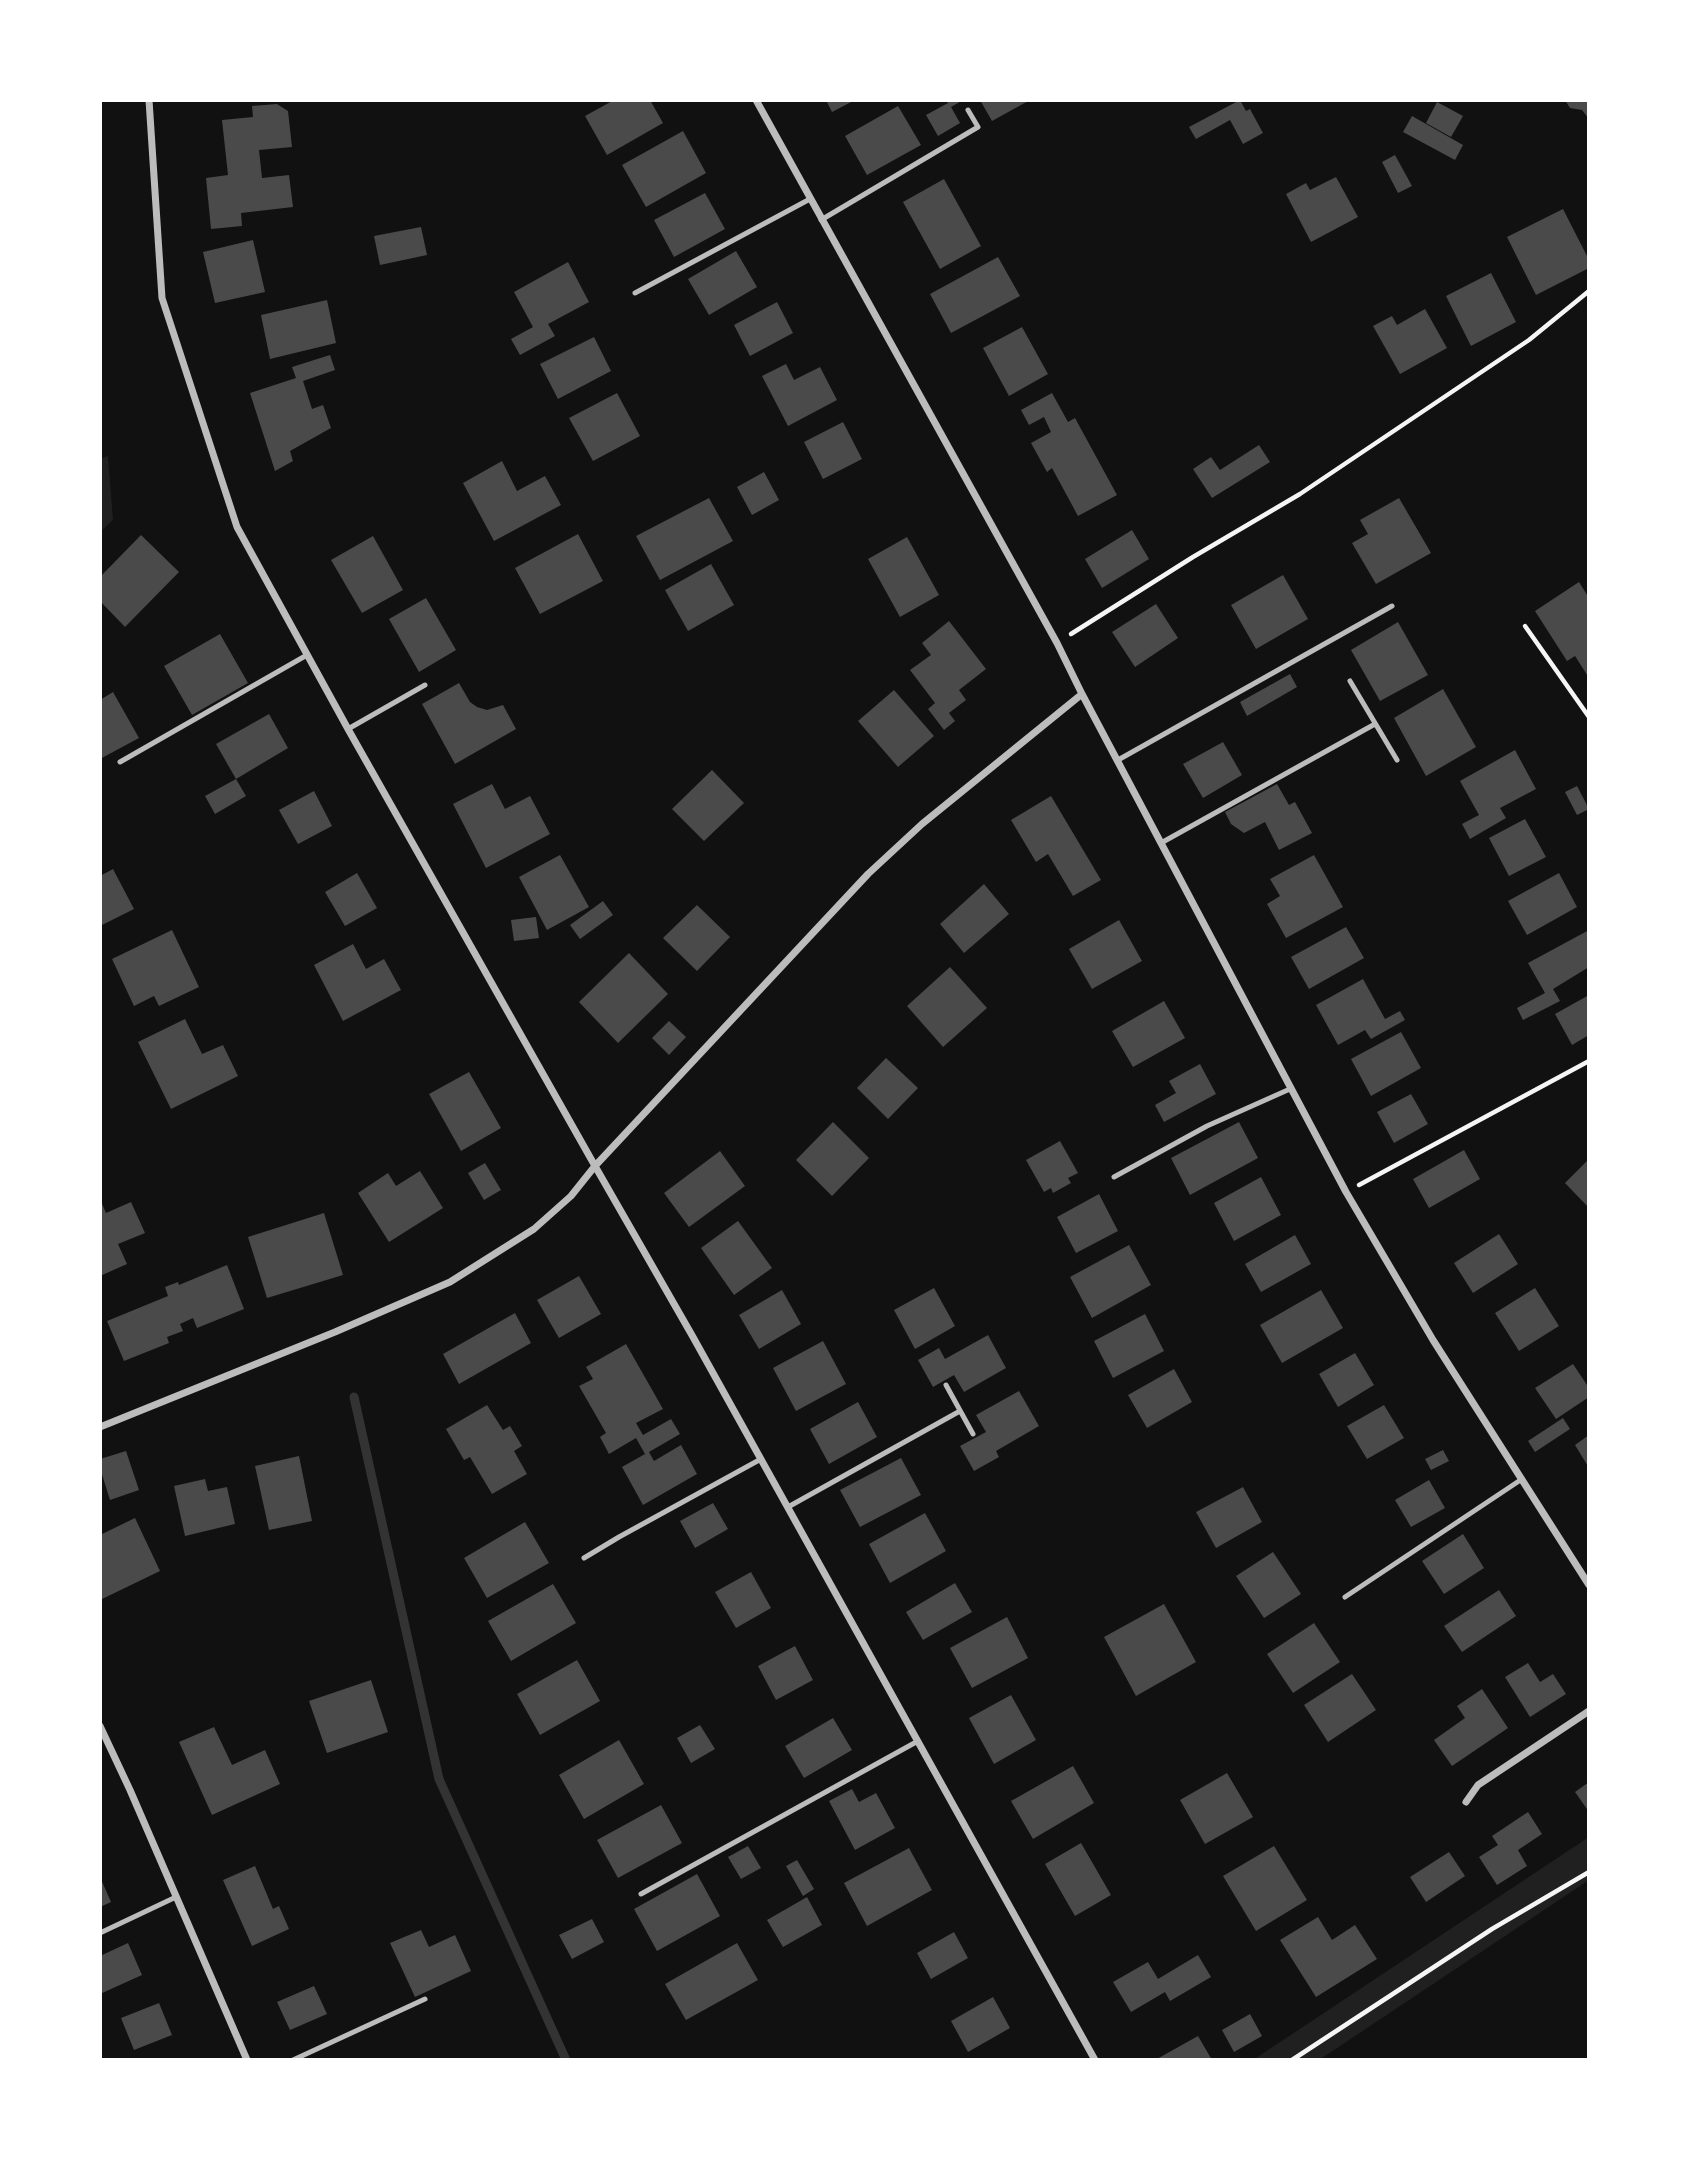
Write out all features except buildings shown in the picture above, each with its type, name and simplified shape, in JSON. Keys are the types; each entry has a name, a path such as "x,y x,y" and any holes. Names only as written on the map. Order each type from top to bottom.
{"street":[{"path":"149,100 162,298 237,527 348,729 788,1507 1095,2060"},
{"path":"756,100 1057,643 1346,1192 1433,1340 1589,1585"},
{"path":"100,1427 335,1332 450,1282 534,1229 572,1196 594,1166 867,874 922,824 1082,694"},
{"path":"1466,1802 1478,1785 1589,1711"},
{"path":"100,1726 247,2060"}],"lane":[{"path":"821,220 978,127 968,110"},
{"path":"635,293 810,199"},
{"path":"1118,760 1392,606"},
{"path":"120,762 307,655"},
{"path":"1350,681 1397,760"},
{"path":"348,729 425,685"},
{"path":"1161,843 1375,724"},
{"path":"1114,1177 1207,1126 1290,1089"},
{"path":"946,1385 973,1434"},
{"path":"788,1507 960,1411"},
{"path":"584,1558 761,1459"},
{"path":"1345,1597 1522,1479"},
{"path":"641,1894 918,1741"},
{"path":"100,1933 176,1897"},
{"path":"293,2060 425,1999"}],"path":[{"path":"1057,643 1193,557 1300,494 1529,340 1589,292"},
{"path":"1525,626 1589,717"},
{"path":"1346,1192 1589,1061"},
{"path":"1292,2060 1492,1930 1589,1872"}],"shaded area":[{"path":"108,456 113,520 100,532 100,459"},
{"path":"1589,1837 1589,1880 1319,2060 1253,2060"}],"waterway":[{"path":"354,1397 439,1779 566,2060"}]}
